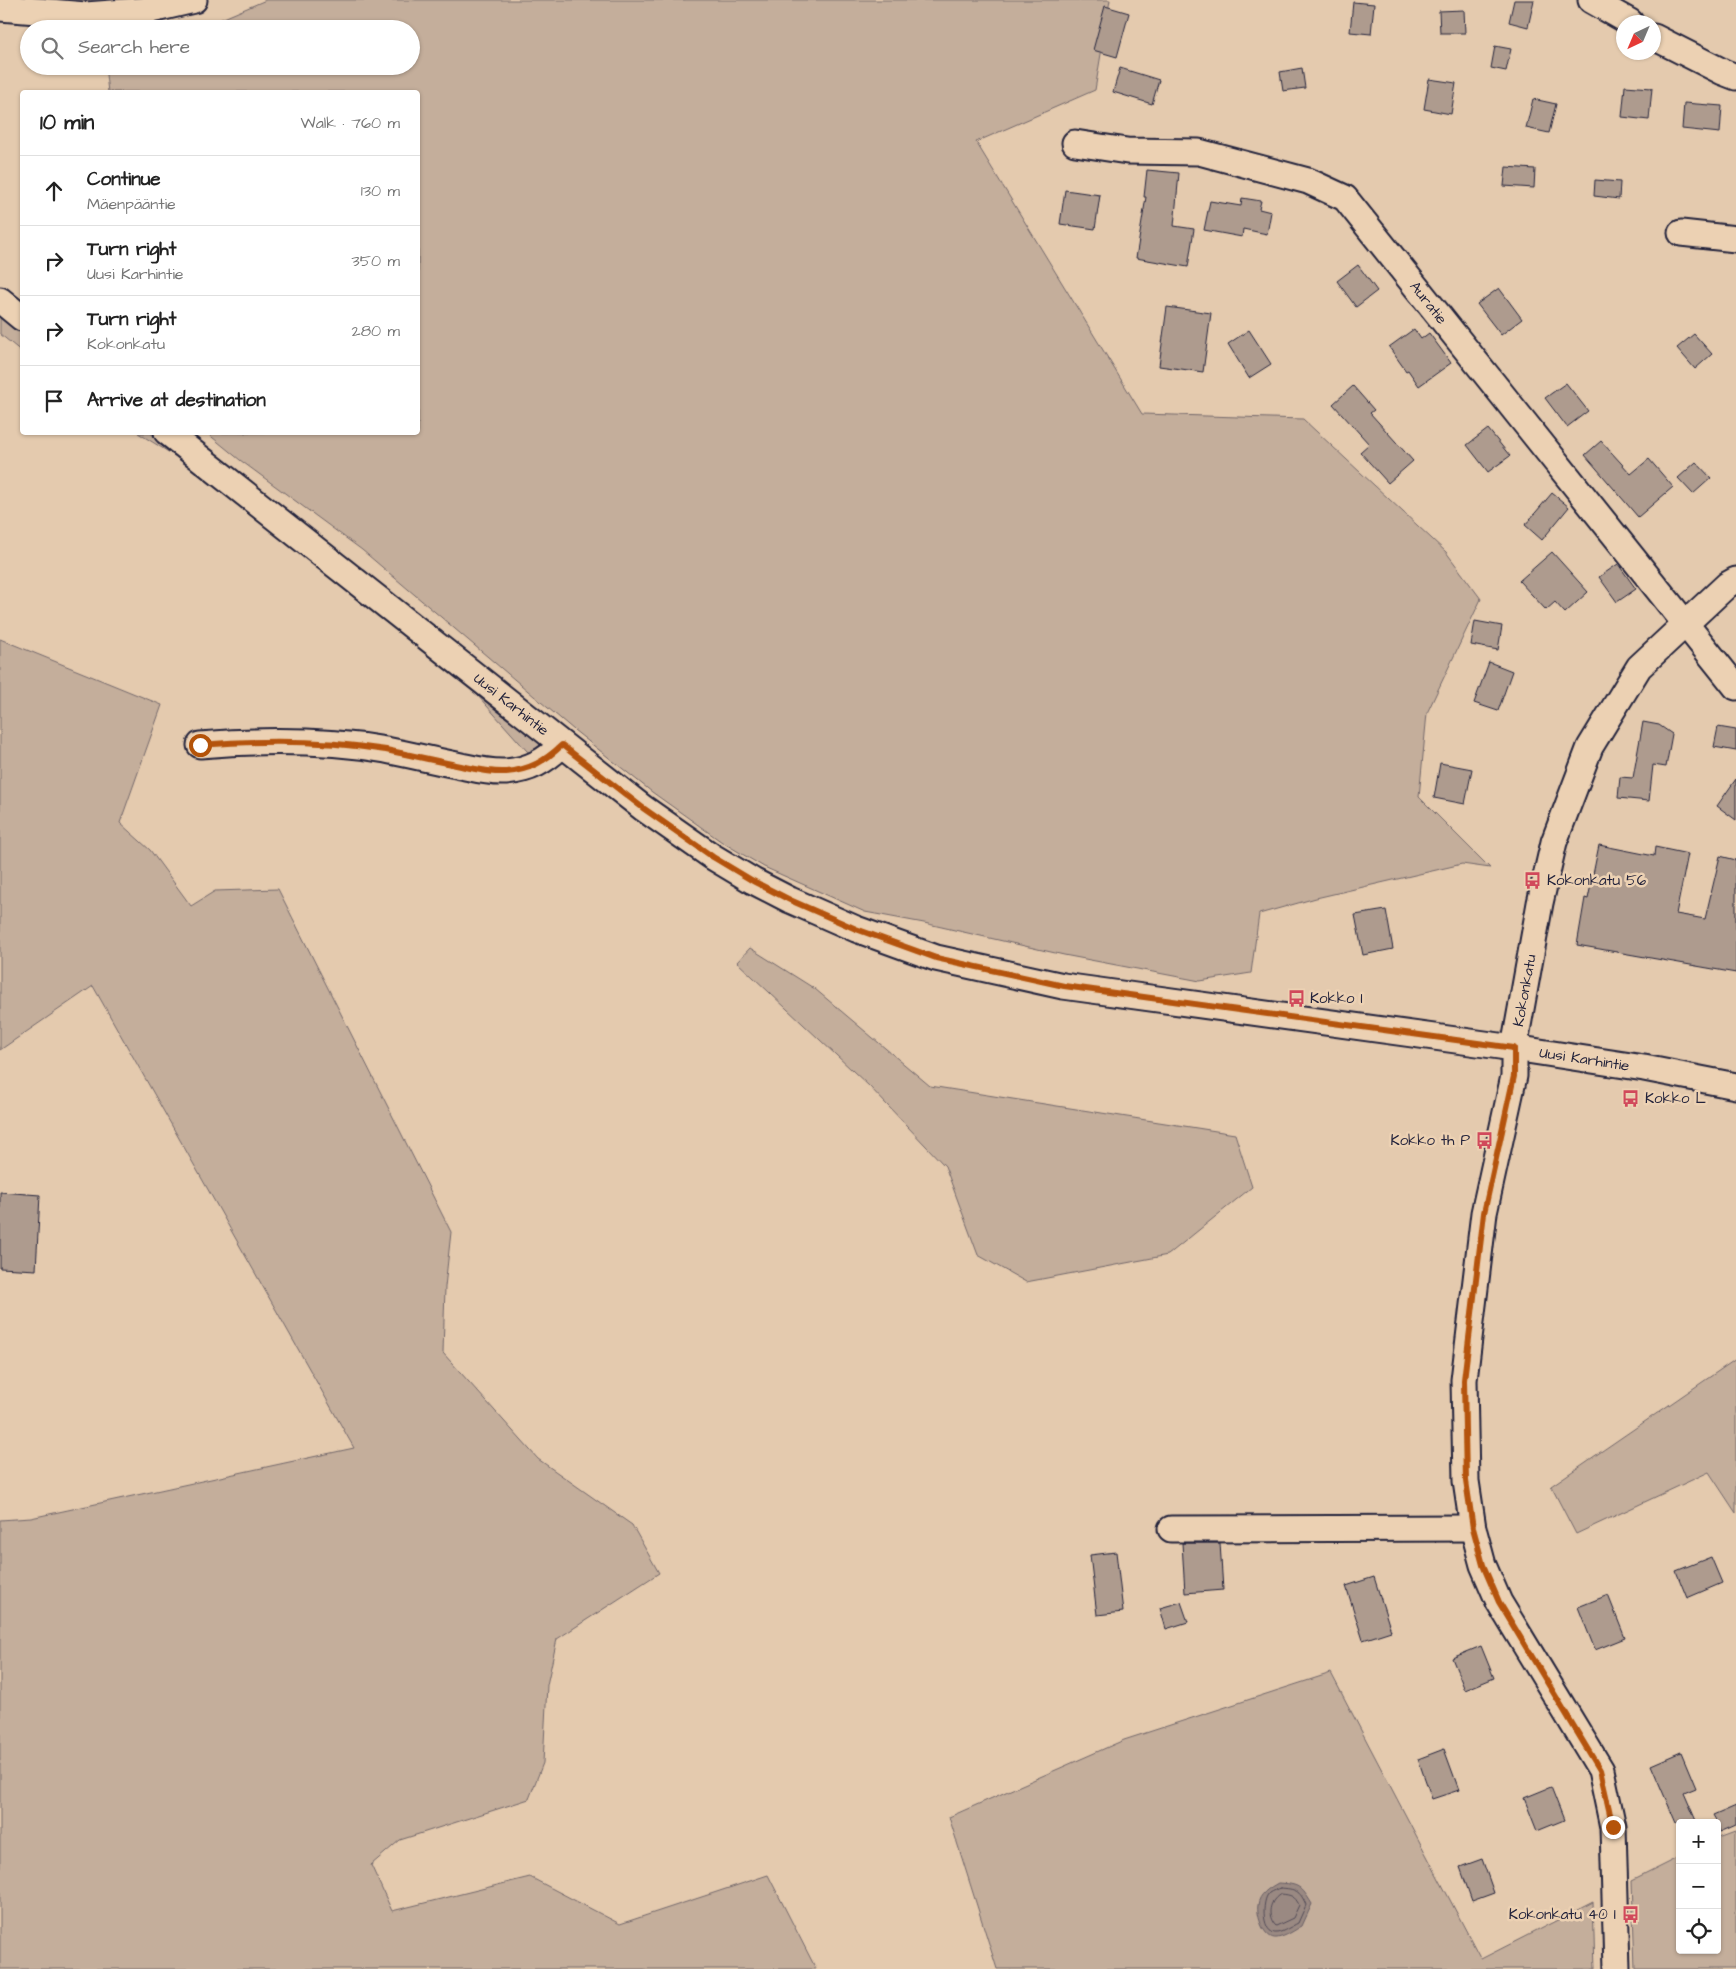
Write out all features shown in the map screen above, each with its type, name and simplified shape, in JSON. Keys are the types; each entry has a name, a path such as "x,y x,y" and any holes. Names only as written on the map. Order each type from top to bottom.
{"street":[{"path":"0,8 86,15 151,10 194,0"},
{"path":"1591,0 1618,15"},
{"path":"1661,40 1736,77"},
{"name":"Auratie","path":"1075,143 1127,151 1199,152 1308,181 1345,198 1736,687"},
{"path":"1681,233 1736,239"},
{"path":"0,300 20,316"},
{"name":"Uusi Karhintie","path":"171,435 643,808 713,857 753,881 790,900 856,929 936,958 1064,986 1514,1048 1644,1068 1736,1086"},
{"name":"Kokonkatu","path":"1617,1969 1613,1827 1600,1770 1499,1602 1483,1565 1473,1528 1466,1481 1464,1380 1484,1213 1514,1076 1514,1048 1540,903 1554,842 1590,747 1639,667 1727,585 1736,580"},
{"path":"200,745 250,741 333,745 384,750 484,771 504,772 534,766 550,757 562,745"},
{"path":"1171,1529 1473,1528"}],"shaded area":[{"path":"266,0 1110,0 1095,90 976,142 1142,414 1303,419 1446,552 1481,599 1427,713 1419,797 1490,868 1462,864 1316,898 1259,914 1251,973 1200,981 1064,955 924,923 865,912 764,867 722,842 652,792 574,730 362,550 240,460 209,435 420,435 420,90 108,90 106,75 420,75 420,20 219,20"},
{"path":"0,313 20,329 20,350 0,334"},
{"path":"141,435 153,435 177,454 175,456"},
{"path":"0,639 162,705 120,823 150,850 191,906 215,891 278,889 451,1232 445,1287 443,1353 538,1459 632,1525 659,1573 557,1639 547,1685 543,1763 529,1799 400,1840 371,1865 392,1911 530,1877 620,1924 768,1875 816,1969 0,1969 0,1520 31,1518 354,1448 93,986 0,1050"},
{"path":"480,693 539,740 540,748 534,756 527,751 478,696"},
{"path":"750,948 815,989 930,1086 1235,1134 1252,1187 1168,1255 1026,1282 978,1255 945,1166 869,1086 737,962"},
{"path":"1736,1359 1736,1513 1709,1472 1576,1534 1551,1486"},
{"path":"1331,1673 1481,1959 1593,1902 1595,1969 997,1969 949,1817 1124,1740"},
{"path":"1736,1831 1736,1969 1635,1969 1632,1881 1676,1859 1676,1954 1721,1954 1721,1837"}],"water":[{"path":"1278,1883 1299,1887 1312,1904 1302,1926 1287,1935 1272,1938 1262,1926 1258,1909 1262,1895"}],"building":[{"path":"1514,0 1534,0 1528,27 1509,22"},
{"path":"1353,2 1374,4 1371,34 1350,32"},
{"path":"1105,6 1129,13 1117,57 1093,50"},
{"path":"1464,10 1465,33 1440,33 1439,11"},
{"path":"1495,46 1511,49 1506,71 1491,68"},
{"path":"1120,68 1159,80 1152,104 1113,92"},
{"path":"1302,68 1305,88 1283,91 1280,72"},
{"path":"1429,79 1456,83 1451,114 1424,109"},
{"path":"1625,86 1652,88 1649,120 1622,117"},
{"path":"1533,99 1556,104 1549,133 1526,128"},
{"path":"1684,103 1722,106 1720,133 1682,129"},
{"path":"1506,167 1535,169 1534,188 1504,186"},
{"path":"1147,170 1179,173 1174,226 1194,229 1188,267 1136,258 1146,197 1144,197"},
{"path":"1595,180 1620,182 1619,199 1594,196"},
{"path":"1065,190 1100,195 1095,229 1060,224"},
{"path":"1242,198 1261,201 1259,209 1271,212 1267,234 1243,229 1242,237 1204,230 1210,201 1241,206"},
{"path":"1358,265 1377,291 1356,307 1337,281"},
{"path":"1499,288 1522,319 1501,335 1477,304"},
{"path":"1167,307 1211,313 1203,372 1159,366"},
{"path":"1414,329 1421,339 1429,333 1451,363 1419,386 1389,347"},
{"path":"1249,330 1271,364 1249,378 1228,344"},
{"path":"1694,334 1712,354 1695,369 1677,348"},
{"path":"1566,383 1588,411 1567,427 1545,398"},
{"path":"1353,386 1374,410 1370,413 1413,461 1388,483 1360,452 1369,444 1333,404"},
{"path":"1488,429 1510,456 1488,472 1467,445"},
{"path":"1601,441 1631,474 1649,459 1673,487 1638,517 1585,455"},
{"path":"1696,462 1711,478 1693,494 1678,478"},
{"path":"1552,493 1569,507 1542,540 1525,525"},
{"path":"1552,552 1588,592 1565,613 1555,602 1546,610 1519,581"},
{"path":"1618,564 1636,589 1617,602 1599,577"},
{"path":"1475,621 1502,626 1498,650 1471,645"},
{"path":"1489,662 1512,671 1498,711 1474,703"},
{"path":"1643,722 1659,725 1672,734 1666,767 1653,765 1649,801 1618,798 1620,777 1633,778"},
{"path":"1718,727 1736,730 1736,751 1714,747"},
{"path":"1440,763 1472,769 1465,804 1434,798"},
{"path":"1736,779 1736,820 1717,806"},
{"path":"1599,845 1654,856 1655,847 1688,854 1676,914 1705,919 1720,856 1736,860 1736,973 1577,945 1585,898 1588,899"},
{"path":"1386,910 1393,949 1363,955 1355,915"},
{"path":"0,1192 40,1195 36,1270 0,1268"},
{"path":"1182,1543 1220,1543 1223,1590 1185,1593"},
{"path":"1116,1552 1123,1612 1097,1615 1090,1555"},
{"path":"1711,1557 1722,1583 1687,1598 1676,1571"},
{"path":"1374,1577 1391,1631 1363,1640 1346,1586"},
{"path":"1608,1595 1625,1638 1595,1650 1578,1607"},
{"path":"1181,1602 1188,1622 1166,1629 1160,1608"},
{"path":"1481,1646 1494,1678 1465,1690 1452,1658"},
{"path":"1444,1749 1459,1790 1432,1799 1418,1759"},
{"path":"1681,1752 1696,1788 1684,1793 1695,1819 1676,1819 1676,1823 1651,1765"},
{"path":"1551,1787 1564,1820 1537,1831 1524,1798"},
{"path":"1736,1806 1736,1825 1721,1832 1721,1819 1715,1819 1713,1816"},
{"path":"1482,1859 1494,1893 1472,1901 1460,1867"}],"place":[{"name":"Kokonkatu 56","path":"1533,880"},
{"name":"Kokko I","path":"1296,998"},
{"name":"Kokko L","path":"1631,1098"},
{"name":"Kokko th P","path":"1484,1140"},
{"name":"Kokonkatu 40 I","path":"1630,1914"}],"route":[{"path":"200,745 250,741 333,745 384,750 484,771 504,772 523,770 534,766 550,757 562,745 643,808 713,857 753,881 790,900 856,929 936,958 1064,986 1514,1048 1514,1076 1484,1213 1464,1380 1466,1481 1473,1528 1483,1565 1499,1602 1585,1742 1600,1770 1608,1797 1613,1827"}]}
